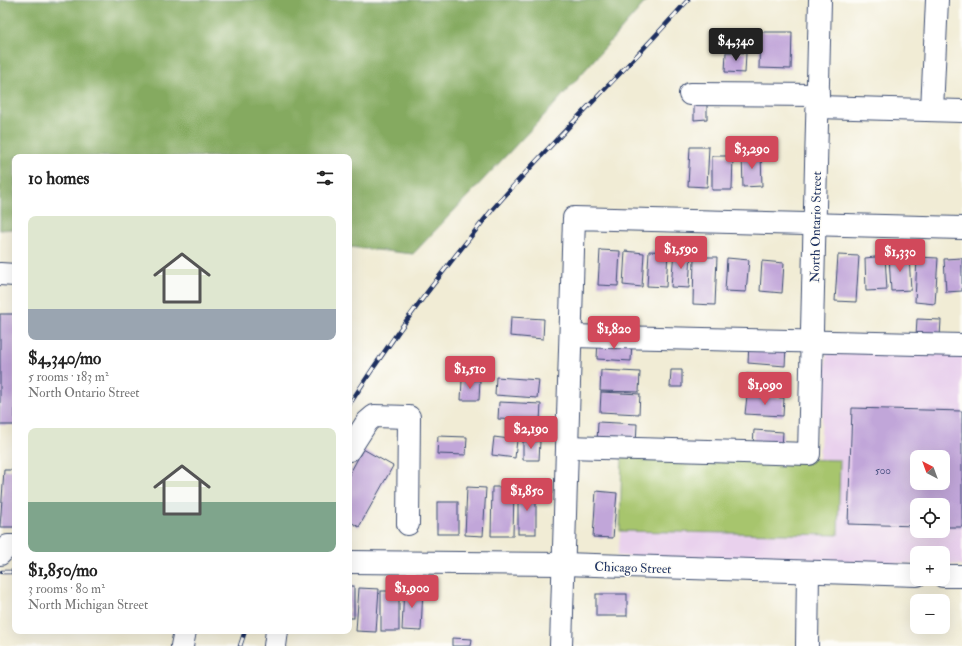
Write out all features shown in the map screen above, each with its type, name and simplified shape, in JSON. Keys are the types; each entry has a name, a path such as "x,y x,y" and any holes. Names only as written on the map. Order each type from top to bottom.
{"street":[{"name":"North Ontario Street","path":"567,447 809,454 820,0"},
{"path":"932,110 937,0"},
{"path":"690,94 962,111"},
{"path":"561,646 574,218 962,228"},
{"path":"0,274 12,275"},
{"path":"571,336 962,345"},
{"path":"352,445 367,422 374,416 409,416 408,524"},
{"path":"0,554 8,546 12,546"},
{"name":"Chicago Street","path":"352,562 563,564 910,575"},
{"path":"807,646 808,572"},
{"path":"950,576 962,576"},
{"path":"182,646 184,634"},
{"path":"275,646 277,634"}],"shaded area":[{"path":"827,349 962,352 962,565 950,564 950,546 910,546 910,564 617,556 621,530 819,460"}],"green space":[{"path":"0,0 647,0 554,105 413,254 352,247 352,154 12,154 12,229 0,230"},
{"path":"622,455 840,460 838,535 620,531"}],"building":[{"path":"760,32 792,32 791,69 759,68"},
{"path":"726,52 746,53 745,73 725,72"},
{"path":"707,102 707,119 694,120 694,103"},
{"path":"690,147 709,147 707,187 688,186"},
{"path":"761,154 762,186 743,187 742,155"},
{"path":"712,156 733,156 732,190 712,190"},
{"path":"600,250 620,251 618,286 598,285"},
{"path":"625,251 644,253 642,287 623,285"},
{"path":"649,251 668,252 666,287 647,286"},
{"path":"674,251 691,252 689,288 671,287"},
{"path":"838,255 859,256 856,302 835,301"},
{"path":"885,256 887,290 866,291 865,258"},
{"path":"889,256 909,256 911,290 891,291"},
{"path":"694,257 717,257 715,305 693,304"},
{"path":"917,257 938,258 935,304 915,302"},
{"path":"727,258 749,260 746,292 725,291"},
{"path":"962,258 962,291 946,292 944,259"},
{"path":"762,261 784,263 782,293 760,291"},
{"path":"0,314 12,314 12,425 0,425"},
{"path":"511,317 544,319 543,339 510,336"},
{"path":"917,319 941,320 940,337 916,336"},
{"path":"598,338 632,340 631,361 597,359"},
{"path":"749,344 786,347 785,366 748,363"},
{"path":"601,370 640,372 639,392 600,391"},
{"path":"671,370 682,370 682,387 670,387"},
{"path":"746,374 785,376 784,395 745,392"},
{"path":"496,377 539,380 537,398 495,395"},
{"path":"462,380 480,380 479,400 461,400"},
{"path":"601,392 640,394 639,414 600,412"},
{"path":"747,396 784,398 783,416 745,414"},
{"path":"499,402 541,404 540,421 498,419"},
{"path":"852,408 962,411 962,527 950,527 950,498 910,498 910,526 848,524"},
{"path":"598,422 637,424 636,445 597,443"},
{"path":"754,430 783,432 782,447 753,445"},
{"path":"438,436 467,437 466,455 437,454"},
{"path":"494,437 517,440 515,458 492,455"},
{"path":"523,441 540,441 539,460 523,460"},
{"path":"363,449 393,466 359,527 352,523 352,469"},
{"path":"4,470 12,470 12,527 0,527"},
{"path":"467,487 486,488 483,536 465,535"},
{"path":"492,487 514,487 513,536 491,536"},
{"path":"518,489 536,489 536,534 518,534"},
{"path":"596,491 617,493 613,538 593,537"},
{"path":"437,502 458,502 458,534 437,534"},
{"path":"352,586 354,586 354,618 352,618"},
{"path":"404,587 423,588 421,631 402,630"},
{"path":"359,588 379,589 376,632 356,631"},
{"path":"381,591 399,591 399,631 381,631"},
{"path":"596,594 627,594 627,616 596,616"},
{"path":"452,638 472,639 471,646 452,646"}],"railway":[{"path":"352,400 387,347 414,310 492,210 688,0"},
{"path":"2,572 12,572"},
{"path":"240,646 244,634"}]}
